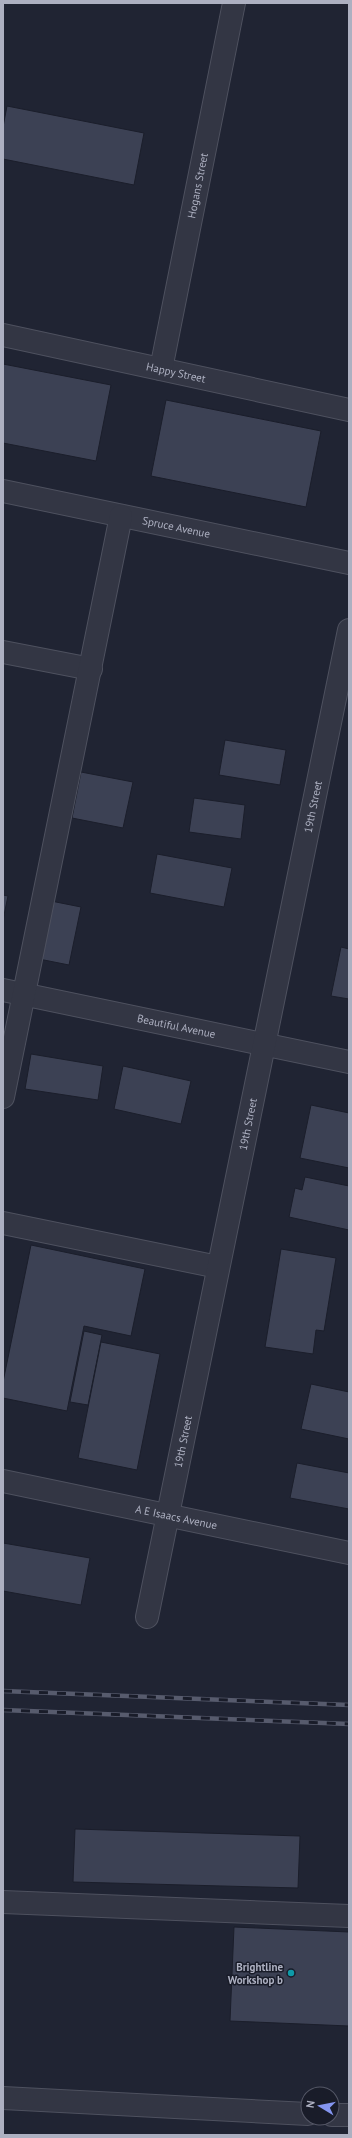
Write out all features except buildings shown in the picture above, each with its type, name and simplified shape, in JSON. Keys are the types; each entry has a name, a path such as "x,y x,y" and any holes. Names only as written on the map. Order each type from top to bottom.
{"street":[{"name":"Hogans Street","path":"161,369 234,3"},
{"name":"Happy Street","path":"3,335 349,410"},
{"name":"Spruce Avenue","path":"3,491 349,563"},
{"path":"3,1097 25,995 121,516"},
{"name":"19th Street","path":"147,1617 263,1044 349,630"},
{"path":"3,652 91,669"},
{"name":"Beautiful Avenue","path":"3,990 349,1062"},
{"path":"3,1222 218,1267"},
{"name":"A E Isaacs Avenue","path":"3,1481 349,1553"},
{"path":"3,1902 349,1916"},
{"path":"3,2098 300,2114"}],"railway":[{"path":"3,1691 349,1705"},
{"path":"3,1710 349,1724"}],"place":[{"name":"Brightline Workshop b","path":"291,1973"}]}
